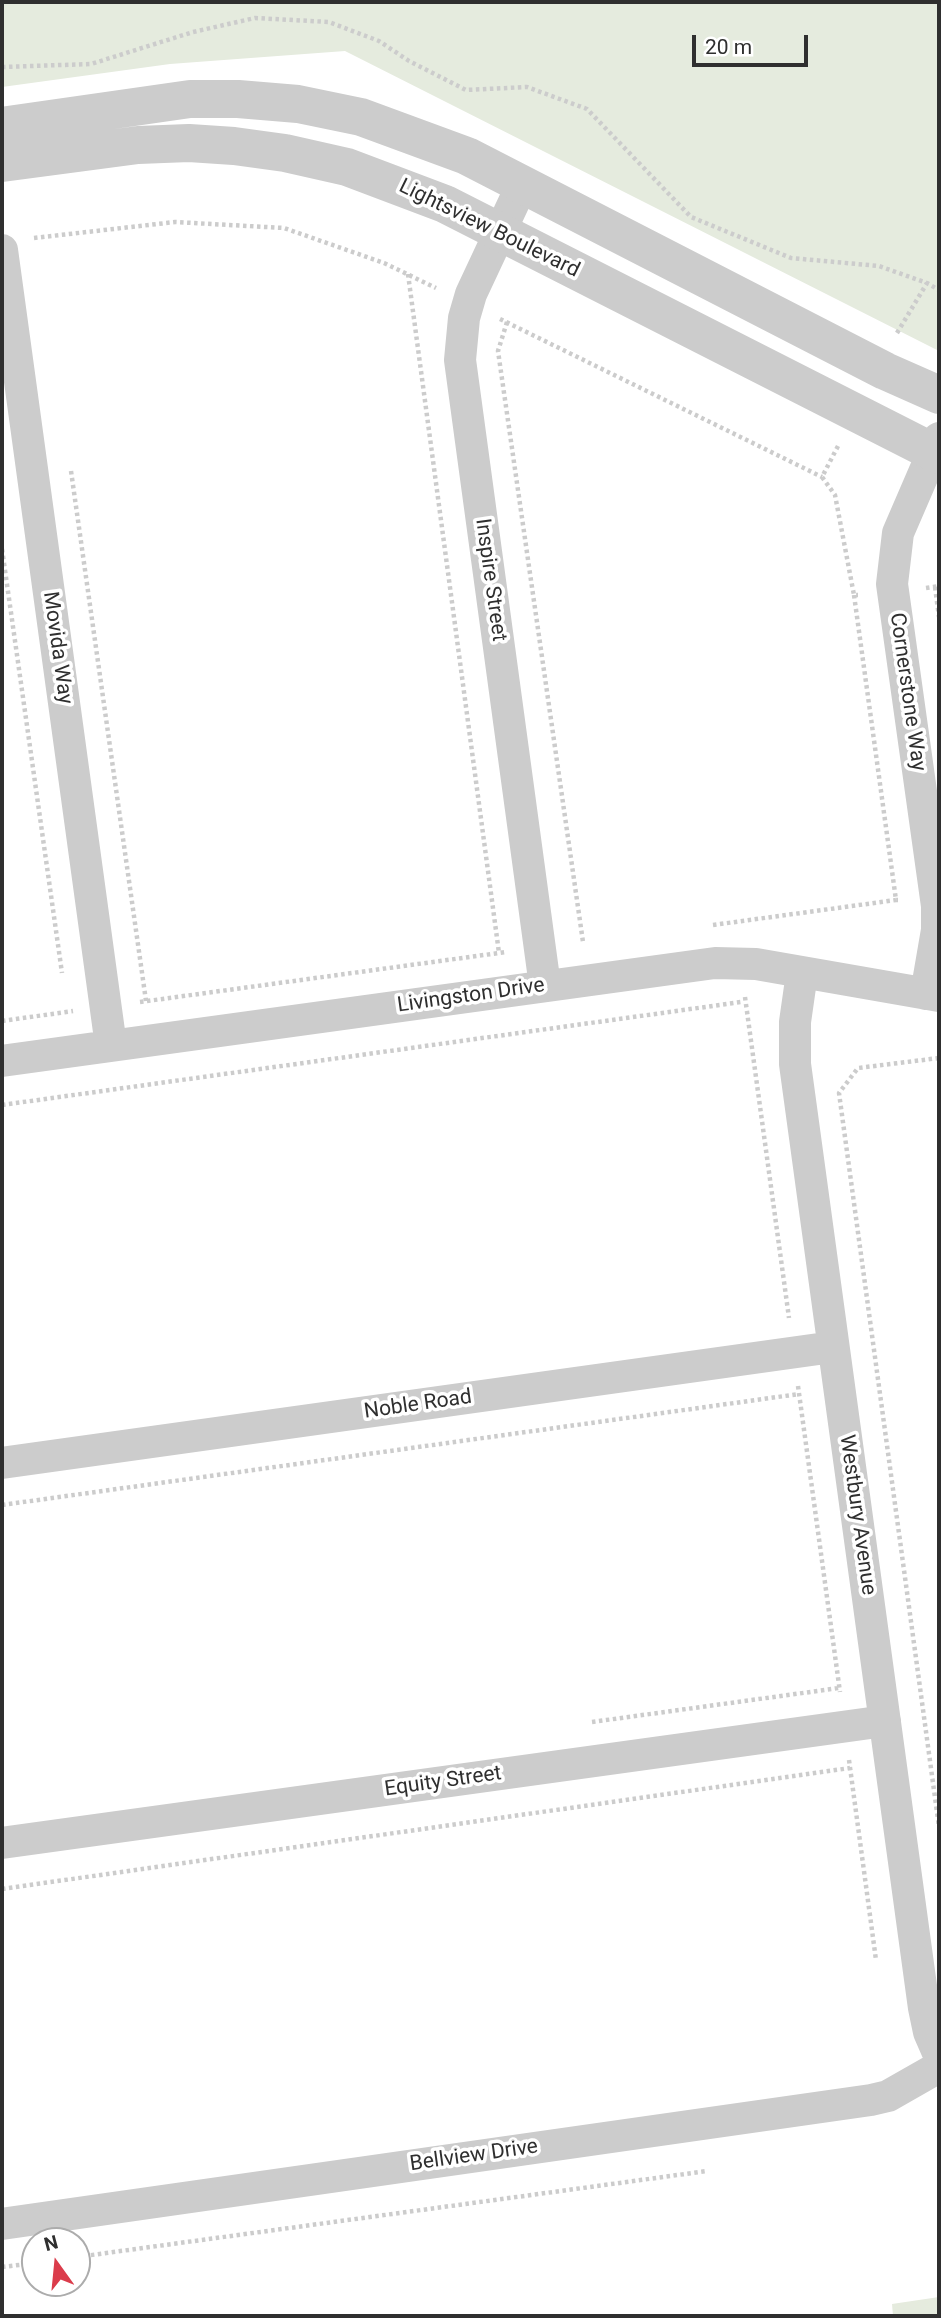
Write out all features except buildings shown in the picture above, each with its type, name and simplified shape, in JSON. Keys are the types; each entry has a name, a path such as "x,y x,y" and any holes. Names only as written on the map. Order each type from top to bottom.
{"street":[{"path":"2,126 190,99 238,99 299,104 361,117 467,156 885,371 939,395"},
{"name":"Lightsview Boulevard","path":"2,163 189,143 285,153 347,167 445,204 937,449"},
{"name":"Inspire Street","path":"522,185 469,303 464,318 460,360 545,986"},
{"name":"Movida Way","path":"14,245 111,1045"},
{"name":"Cornerstone Way","path":"932,995 937,906 892,584 898,533 937,449"},
{"name":"Livingston Drive","path":"2,1060 715,963 740,963 932,995"},
{"name":"Westbury Avenue","path":"802,973 795,1022 794,1064 924,2008 929,2032 939,2055"},
{"name":"Noble Road","path":"2,1463 833,1347"},
{"name":"Equity Street","path":"2,1843 885,1721"},
{"name":"Bellview Drive","path":"2,2224 871,2100 888,2096 939,2067"}],"path":[{"path":"14,245 175,222 284,228 384,262 822,478"},
{"path":"408,274 499,953"},
{"path":"507,322 498,351 583,942"},
{"path":"71,470 146,1001"},
{"path":"2,550 64,984"},
{"path":"935,586 939,617"},
{"path":"705,926 896,900"},
{"path":"2,1021 596,941"},
{"path":"740,963 876,1960"},
{"path":"2,1105 746,1001"},
{"path":"939,1058 858,1068 839,1093 939,1827"},
{"path":"2,1505 799,1394"},
{"path":"2,1889 850,1768"},
{"path":"91,2255 707,2171"},
{"path":"2,2267 21,2265"}],"shaded area":[{"path":"2,2 939,2 939,351 345,51 170,64 2,87"},
{"path":"939,2297 939,2316 893,2316 892,2304"}]}
